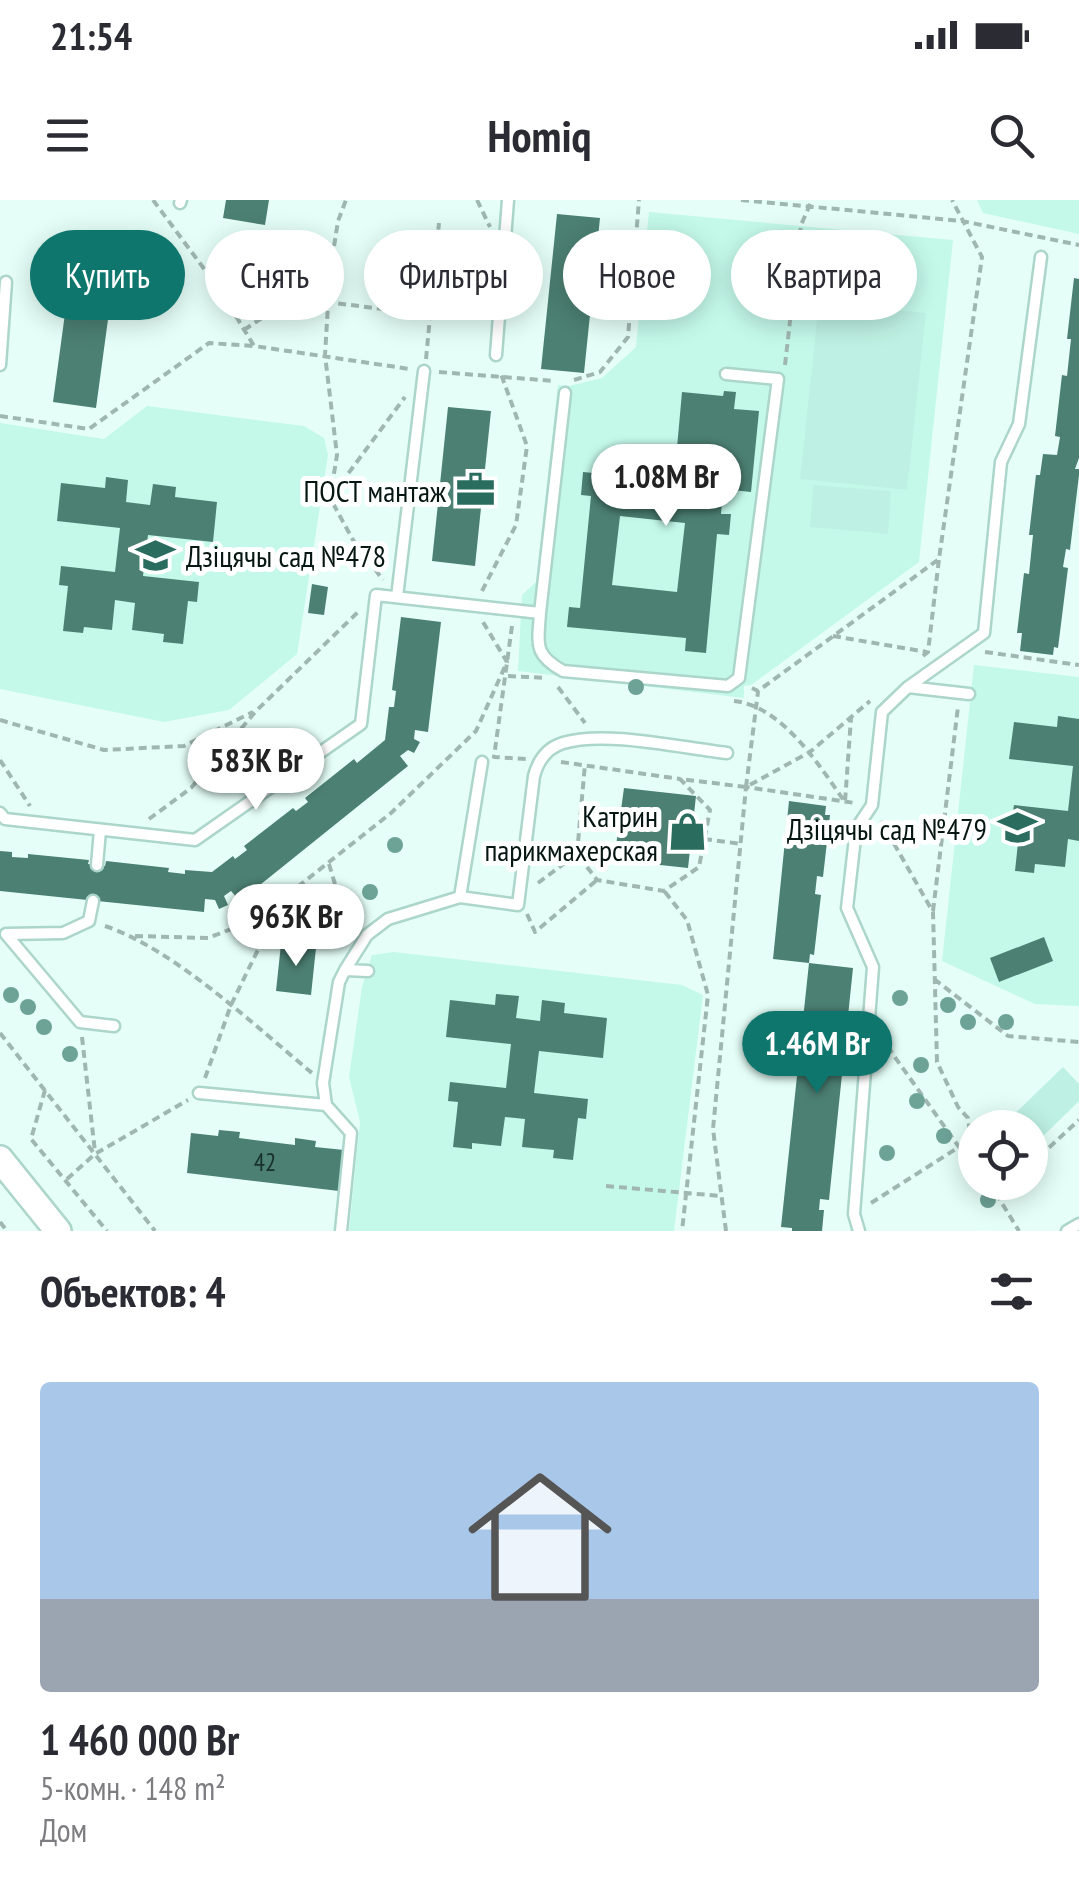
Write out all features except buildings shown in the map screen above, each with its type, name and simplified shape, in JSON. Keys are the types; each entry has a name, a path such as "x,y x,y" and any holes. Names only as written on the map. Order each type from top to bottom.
{"street":[{"path":"0,1159 58,1231"}],"lane":[{"path":"506,230 508,200"},
{"path":"859,1231 854,1214 874,966 846,908 856,829 872,805 882,712 908,687 984,633 1000,462 1020,424 1040,258"},
{"path":"0,365 6,282"},
{"path":"496,355 499,320"},
{"path":"396,598 424,371"},
{"path":"566,393 538,650 546,662 562,670 728,686 739,678 778,379 726,374"},
{"path":"0,813 5,820 195,840 361,724 376,595 540,613"},
{"path":"908,687 964,694"},
{"path":"341,1231 351,1133 326,1105 323,1083 339,982 367,935 388,919 460,898 518,904 538,760 560,743 595,738 728,753"},
{"path":"460,898 482,762"},
{"path":"97,865 100,830"},
{"path":"3,934 63,933 88,921 94,901"},
{"path":"3,934 80,1022 114,1026"},
{"path":"345,970 368,971"},
{"path":"199,1093 326,1105"},
{"path":"1067,1231 1079,1224"}],"path":[{"path":"153,200 205,270"},
{"path":"337,230 346,200"},
{"path":"0,416 90,428 209,343 325,355 424,371 566,382 600,372 628,338 640,200"},
{"path":"740,200 962,222 1079,245"},
{"path":"783,379 801,225 812,200"},
{"path":"915,663 928,652 982,257 952,200"},
{"path":"439,230 440,224"},
{"path":"238,320 254,346"},
{"path":"244,330 261,320"},
{"path":"326,320 325,355 337,455 330,498 353,540 396,598"},
{"path":"330,498 424,371 429,320"},
{"path":"501,374 527,446 516,525 474,606 507,662"},
{"path":"726,1231 713,1128 758,691 939,559"},
{"path":"146,822 191,788 256,711 376,595"},
{"path":"514,610 494,757 585,764 872,805 933,912"},
{"path":"833,636 928,652 959,648 1079,665"},
{"path":"88,921 135,936 208,938 258,919 391,813 476,731 507,662"},
{"path":"746,686 758,691"},
{"path":"961,1110 938,1062 933,912 964,694"},
{"path":"746,787 810,752 877,696"},
{"path":"755,703 810,752 844,802"},
{"path":"0,720 104,750 184,746 256,711"},
{"path":"844,802 851,718"},
{"path":"0,760 31,806"},
{"path":"585,764 577,854 597,880 664,891 687,920 708,996 682,1231"},
{"path":"664,891 698,866 710,810 680,779"},
{"path":"704,840 742,844"},
{"path":"531,888 577,854"},
{"path":"330,864 350,930 345,970"},
{"path":"529,901 527,914 535,932 597,880"},
{"path":"258,919 350,930"},
{"path":"66,1180 95,1154 199,1093 231,1005 272,921"},
{"path":"135,936 231,1005 323,1083"},
{"path":"933,978 1008,1036 1079,1042"},
{"path":"80,1022 95,1154"},
{"path":"870,1022 958,1145"},
{"path":"0,1033 155,1231"},
{"path":"45,1090 30,1140 107,1231"},
{"path":"1048,1149 1079,1120"},
{"path":"854,1214 958,1147"},
{"path":"606,1186 722,1196"},
{"path":"1002,1200 1020,1231"},
{"path":"0,1222 7,1231"}],"shaded area":[{"path":"977,200 1079,200 1079,234 983,213"},
{"path":"649,212 844,230 731,230 731,320 917,320 917,237 953,240 919,562 751,685 744,686 744,698 518,671 522,595 536,582 558,385 602,378 636,347 639,320 711,320 711,230 647,230"},
{"path":"917,312 926,313 907,490 800,479 817,320 917,320"},
{"name":"Дзіцячы сад №478","path":"147,406 304,426 324,438 328,455 297,654 229,710 164,722 0,689 0,423 104,439"},
{"path":"813,485 891,491 888,534 810,527"},
{"name":"Дзіцячы сад №479","path":"974,665 1079,677 1079,1006 1035,1004 942,961"},
{"path":"394,952 682,985 703,995 674,1231 349,1231 360,1122 349,1077 362,987 372,955"},
{"path":"1063,1067 1079,1084 1079,1101 1048,1131 1048,1110 1019,1110"}],"place":[{"name":"ПОСТ мантаж","path":"476,490"},
{"name":"Дзіцячы сад №478","path":"156,555"},
{"name":"Дзіцячы сад №479","path":"1017,828"},
{"name":"Катрин парикмахерская","path":"688,832"}]}
